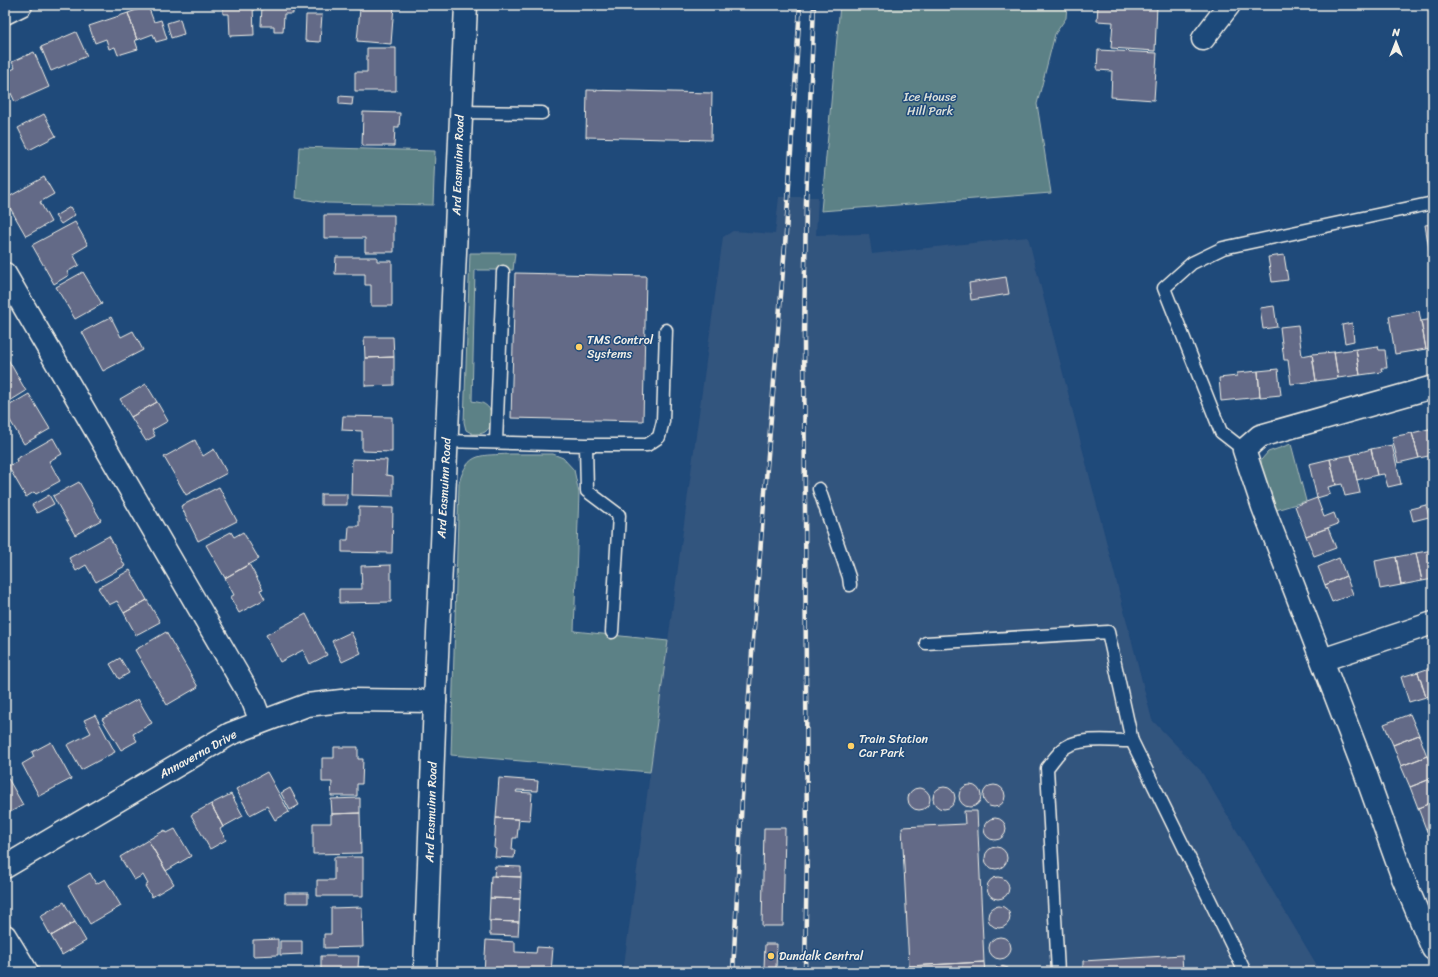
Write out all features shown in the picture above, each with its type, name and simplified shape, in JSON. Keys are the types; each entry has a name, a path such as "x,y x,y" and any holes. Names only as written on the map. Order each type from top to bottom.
{"street":[{"path":"5,13 21,5"},
{"name":"Ard Easmuinn Road","path":"425,972 434,702 466,5"},
{"path":"1203,38 1229,5"},
{"path":"5,274 253,701 261,722"},
{"path":"1433,387 1260,436 1244,450 1263,507 1365,772 1403,878 1433,949"},
{"path":"1322,660 1433,623"},
{"name":"Annaverna Drive","path":"5,867 230,734 261,722 307,705 350,700 434,702"},
{"path":"5,936 27,972"}],"lane":[{"path":"461,112 542,113"},
{"path":"1244,450 1221,432 1164,288 1192,263 1223,248 1433,203"},
{"path":"496,442 503,272"},
{"path":"446,441 586,445 647,445 659,437 663,421 666,330"},
{"path":"586,445 587,491 619,515 612,632"},
{"path":"819,488 849,577 850,585"},
{"path":"926,643 1108,632 1132,741 1245,972"},
{"path":"1058,972 1047,768 1067,746 1083,741 1132,741"}],"shaded area":[{"path":"779,197 818,197 816,235 869,234 872,254 1028,237 1152,720 1201,771 1321,972 623,972 723,237 733,231 775,234"}],"green space":[{"name":"Ice House Hill Park","path":"840,5 1067,5 1066,18 1055,34 1037,104 1051,193 821,211"},
{"path":"299,147 435,151 433,205 327,203 296,198"},
{"path":"470,253 515,253 513,270 475,270 472,401 486,405 492,416 489,429 481,434 473,434 466,430 464,422"},
{"path":"1291,444 1306,501 1276,510 1261,469 1261,460 1268,452"},
{"path":"510,454 553,454 563,458 574,470 579,493 574,631 668,641 650,772 451,755 459,483 467,465 471,460 483,456"}],"building":[{"path":"210,5 253,5 254,35 230,36 229,14 223,14 223,7 211,8"},
{"path":"262,5 293,5 293,14 284,14 283,32 274,32 274,26 261,26"},
{"path":"337,5 394,5 391,44 357,41 360,9 337,7"},
{"path":"1098,5 1157,5 1155,51 1111,48 1113,22 1097,21"},
{"path":"148,6 154,22 161,20 167,39 156,42 153,34 137,40 128,13"},
{"path":"128,13 137,40 135,40 138,49 118,55 115,47 109,49 106,39 95,43 89,26"},
{"path":"306,15 322,15 320,42 305,41"},
{"path":"180,19 184,34 171,38 167,23"},
{"path":"76,32 87,56 51,71 41,47"},
{"path":"367,48 396,48 396,91 355,91 355,72 367,72"},
{"path":"1098,50 1157,53 1154,100 1111,97 1112,71 1097,70"},
{"path":"34,52 49,87 15,102 5,80 5,73 15,68 12,62"},
{"path":"587,90 712,93 711,140 586,137"},
{"path":"339,96 353,97 352,105 339,104"},
{"path":"363,112 400,113 399,127 395,127 394,146 362,146"},
{"path":"44,114 56,136 29,150 18,128"},
{"path":"44,177 54,194 40,202 51,222 26,236 5,199"},
{"path":"70,207 75,215 61,224 55,216"},
{"path":"324,215 394,215 394,252 365,252 365,238 324,238"},
{"path":"75,222 88,245 73,254 79,265 67,272 69,275 54,284 32,245"},
{"path":"1433,224 1433,260 1431,261 1425,225"},
{"path":"1284,255 1288,280 1272,282 1268,257"},
{"path":"336,257 377,257 377,261 392,261 392,306 371,306 371,285 365,285 365,274 335,274"},
{"path":"83,272 102,304 75,319 56,287"},
{"name":"TMS Control Systems","path":"515,273 646,276 643,421 511,418"},
{"path":"1006,277 1009,294 971,300 969,283"},
{"path":"1274,306 1277,327 1263,329 1260,308"},
{"path":"1419,311 1426,349 1395,354 1389,316"},
{"path":"111,317 121,337 133,331 143,350 103,371 82,332"},
{"path":"1433,319 1433,348 1426,349 1421,321"},
{"path":"1352,323 1354,341 1345,343 1342,325"},
{"path":"1298,325 1302,356 1312,354 1316,381 1291,384 1288,360 1284,360 1280,327"},
{"path":"364,337 393,337 394,357 365,358"},
{"path":"1378,346 1379,350 1385,350 1387,368 1381,368 1382,372 1360,375 1356,349"},
{"path":"1356,349 1360,375 1338,378 1334,352"},
{"path":"1334,352 1338,378 1316,381 1312,354"},
{"path":"5,354 26,391 5,404"},
{"path":"394,357 394,385 365,386 365,358"},
{"path":"1278,369 1281,395 1260,397 1258,371"},
{"path":"1258,371 1260,397 1221,401 1219,378 1237,376 1237,373"},
{"path":"146,384 157,402 131,417 120,399"},
{"path":"29,394 50,429 24,444 5,412 5,408"},
{"path":"157,402 168,421 152,430 155,436 146,441 131,417"},
{"path":"343,416 392,417 392,452 362,451 362,431 342,430"},
{"path":"1433,428 1433,455 1419,458 1412,433"},
{"path":"1412,433 1419,458 1398,463 1392,437"},
{"path":"53,438 62,454 49,461 60,481 36,494 34,492 26,497 8,466 17,462 16,459"},
{"path":"195,440 203,456 214,449 227,473 186,495 164,457"},
{"path":"1392,445 1401,484 1388,487 1384,474 1377,475 1371,449"},
{"path":"1371,449 1377,475 1357,480 1351,455"},
{"path":"1351,455 1360,493 1345,496 1342,484 1336,485 1330,459"},
{"path":"352,459 387,460 386,475 393,476 393,496 351,495"},
{"path":"1330,459 1336,485 1328,487 1330,494 1317,498 1309,464"},
{"path":"79,482 101,520 75,535 53,496"},
{"path":"219,487 237,521 198,541 181,506"},
{"path":"321,494 347,494 347,505 321,505"},
{"path":"49,495 54,504 37,513 32,505"},
{"path":"1317,498 1324,517 1334,513 1338,524 1306,536 1295,506"},
{"path":"1426,505 1429,517 1413,521 1410,509"},
{"path":"359,507 393,508 392,553 342,552 342,540 348,540 349,526 359,526"},
{"path":"1328,528 1336,548 1314,556 1306,536"},
{"path":"231,532 234,537 243,532 259,559 225,578 206,545"},
{"path":"109,536 125,566 96,582 86,565 76,571 69,558"},
{"path":"1433,550 1433,579 1422,581 1416,553"},
{"path":"1416,553 1422,581 1401,585 1396,557"},
{"path":"1396,557 1401,585 1380,589 1375,561"},
{"path":"1339,558 1346,576 1325,585 1318,567"},
{"path":"249,564 263,589 260,590 265,599 239,613 230,597 234,595 225,578"},
{"path":"391,565 391,602 339,603 339,589 362,589 361,566"},
{"path":"130,570 147,600 124,613 117,601 109,605 98,588"},
{"path":"1346,576 1353,594 1332,602 1325,585"},
{"path":"147,600 160,622 136,635 124,613"},
{"path":"306,614 327,655 310,664 303,650 280,662 266,635"},
{"path":"166,632 198,687 167,705 135,650"},
{"path":"351,632 361,653 342,662 332,641"},
{"path":"120,658 129,673 119,679 110,664"},
{"path":"1433,667 1433,695 1426,697 1418,672"},
{"path":"1418,672 1426,697 1409,702 1401,677"},
{"path":"138,699 152,723 133,734 137,741 121,750 102,719"},
{"path":"1410,714 1419,735 1393,745 1384,724"},
{"path":"95,715 115,752 81,770 67,745 91,733 84,720"},
{"path":"1419,735 1427,756 1401,766 1393,745"},
{"path":"51,742 71,779 39,796 22,764 34,757 32,752"},
{"path":"334,747 358,747 358,759 363,759 362,784 357,784 357,796 331,796 332,782 322,782 322,758 334,758"},
{"path":"1427,756 1433,771 1433,778 1410,787 1401,766"},
{"path":"267,772 289,812 275,820 267,806 250,815 236,789"},
{"path":"5,773 23,805 5,815"},
{"path":"499,778 538,781 537,791 517,790 516,792 532,793 530,820 496,818"},
{"path":"1433,778 1433,802 1418,808 1410,787"},
{"path":"970,785 978,788 981,796 978,804 970,807 962,804 959,796 962,788"},
{"path":"994,785 1002,788 1005,796 1002,804 994,807 986,804 983,796 986,788"},
{"path":"944,787 952,790 955,798 952,806 944,809 936,806 933,798 936,790"},
{"path":"290,788 299,805 290,810 281,793"},
{"path":"919,788 927,791 930,799 927,807 919,810 911,807 908,799 911,791"},
{"path":"231,794 243,816 223,827 211,804"},
{"path":"360,798 360,813 332,814 331,799"},
{"path":"1433,802 1433,826 1426,829 1418,808"},
{"path":"211,804 223,827 220,829 226,840 210,849 191,815"},
{"path":"964,811 977,811 984,962 909,966 902,827 965,824"},
{"path":"360,813 361,853 313,854 313,823 331,823 331,814"},
{"path":"496,818 519,819 517,838 513,838 512,850 515,850 514,858 495,857 496,849 494,848"},
{"path":"995,818 1003,821 1006,829 1003,837 995,840 987,837 984,829 987,821"},
{"path":"1433,826 1433,846 1426,829"},
{"path":"764,828 785,828 783,926 762,926"},
{"path":"175,829 191,856 166,871 148,840 165,830 167,833"},
{"path":"148,840 174,884 152,897 145,886 148,884 143,875 134,880 120,857"},
{"path":"996,847 1004,850 1007,858 1004,866 996,869 988,866 985,858 988,850"},
{"path":"334,857 363,857 363,896 317,896 317,880 334,880"},
{"path":"495,866 521,867 521,877 494,876"},
{"path":"90,873 96,884 105,879 121,906 90,924 68,886"},
{"path":"491,876 521,877 520,899 490,898"},
{"path":"998,877 1006,880 1009,888 1006,896 998,899 990,896 987,888 990,880"},
{"path":"285,893 308,893 308,903 285,903"},
{"path":"490,898 520,899 519,922 489,921"},
{"path":"64,902 75,922 51,936 40,916"},
{"path":"999,906 1007,909 1010,917 1007,925 999,928 991,925 988,917 991,909"},
{"path":"362,907 363,947 324,948 324,934 331,934 331,908"},
{"path":"490,921 519,922 518,936 490,935"},
{"path":"75,922 86,941 62,955 51,936"},
{"path":"1000,937 1008,940 1011,948 1008,956 1000,959 992,956 989,948 992,940"},
{"path":"278,939 278,955 253,956 253,940"},
{"path":"486,940 515,942 515,952 536,953 537,947 553,948 551,972 484,972"},
{"path":"280,941 302,941 302,954 280,955"},
{"name":"Dundalk Central","path":"765,944 777,944 776,968 764,968"},
{"path":"1182,955 1183,972 1083,972 1083,961"},
{"path":"321,956 359,956 358,967 364,967 364,972 321,972"},
{"path":"984,962 985,972 909,972 909,966"},
{"path":"1001,966 1008,968 1011,972 992,972 997,967"}],"railway":[{"path":"733,972 742,798 752,652 786,233 800,5"},
{"path":"805,972 807,850 804,336 806,201 814,5"}],"place":[{"name":"TMS Control Systems","path":"579,347"},
{"name":"Train Station Car Park","path":"851,746"},
{"name":"Dundalk Central","path":"771,956"}]}
